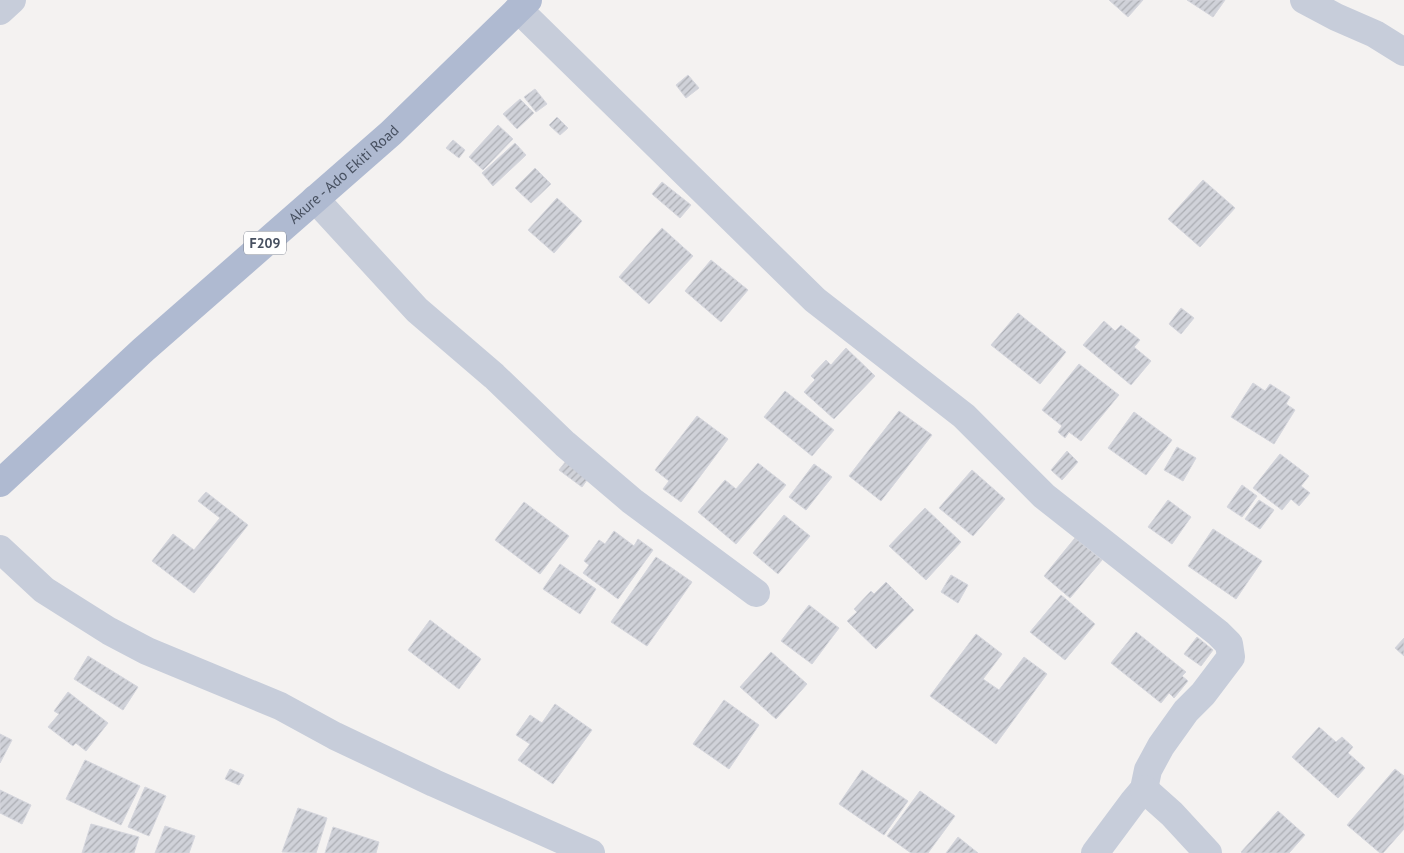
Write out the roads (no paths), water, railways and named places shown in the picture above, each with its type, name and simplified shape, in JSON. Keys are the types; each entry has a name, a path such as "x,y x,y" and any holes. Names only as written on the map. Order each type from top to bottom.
{"main road":[{"name":"Akure - Ado Ekiti Road","path":"0,483 143,350 391,133 523,4"}],"street":[{"path":"0,11 12,0"},
{"path":"1304,0 1336,18 1375,34 1403,50"},
{"path":"523,4 815,300 964,416 1044,496 1176,599 1229,644 1231,657 1203,694 1186,711 1160,746 1148,770 1144,789 1095,853"},
{"path":"315,199 416,310 494,376 565,444 632,501 756,593"},
{"path":"0,549 44,590 116,635 147,651 280,706 336,736 434,783 591,853"},
{"path":"1144,789 1172,814 1208,853"}]}
